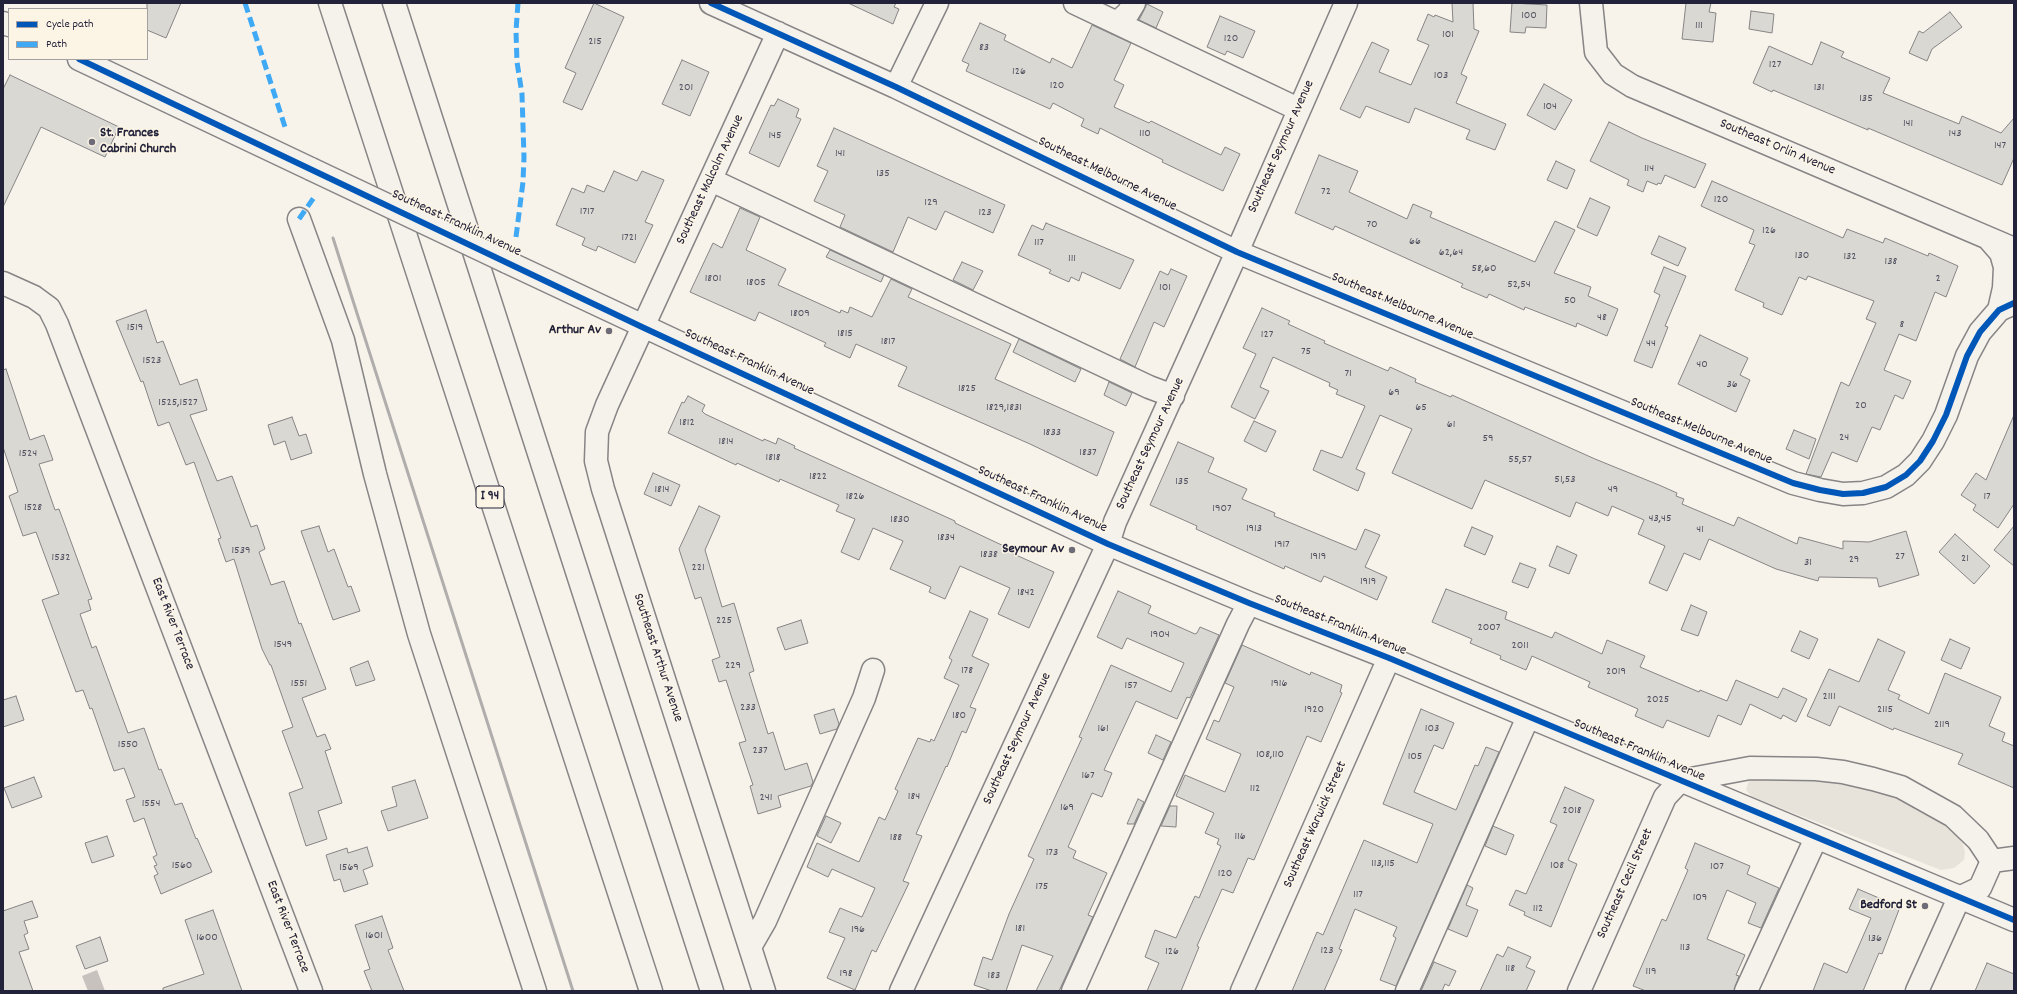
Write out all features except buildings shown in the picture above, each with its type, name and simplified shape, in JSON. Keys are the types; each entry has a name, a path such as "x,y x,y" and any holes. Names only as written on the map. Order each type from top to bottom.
{"main road":[{"name":"I 94","path":"330,3 650,991"},
{"path":"394,3 712,991"},
{"name":"Southeast Melbourne Avenue","path":"711,3 742,9 778,33 896,87 1237,252 1793,483 1843,494 1863,493 1886,487 1906,475 1920,460 1933,441 1946,415 1966,356 1980,332 2007,306 2004,288 2005,267 2001,252 1988,238"},
{"path":"896,87 937,3"},
{"path":"1075,3 1298,109"},
{"path":"1117,23 1128,13 1134,3"},
{"name":"Southeast Seymour Avenue","path":"901,991 1108,544 1115,522 1173,396 1298,109 1346,3"},
{"name":"Southeast Orlin Avenue","path":"1591,3 1596,52 1613,74 1632,86 2014,249"},
{"name":"Southeast Malcolm Avenue","path":"642,327 778,33"},
{"name":"Southeast Franklin Avenue","path":"82,60 642,327 1108,544 1249,603 1389,658 2014,920"},
{"path":"711,180 1142,383 1173,396"},
{"path":"299,219 343,340 375,474 420,634 535,991"},
{"name":"East River Terrace","path":"3,283 34,297 49,308 57,324 311,991"},
{"name":"Southeast Arthur Avenue","path":"642,327 597,432 596,461 603,490 764,991"},
{"path":"1073,991 1238,624 1249,603"},
{"name":"Southeast Warwick Street","path":"1242,991 1389,658"},
{"path":"750,947 765,921 858,712 873,670"},
{"path":"1407,991 1528,717"},
{"name":"Southeast Franklin Avenue","path":"1680,781 1750,768 1816,769 1843,772 1901,788 1953,816 1978,840 1992,861"},
{"name":"Southeast Cecil Street","path":"1579,991 1665,797 1680,781"},
{"path":"1746,991 1816,838"},
{"path":"1917,991 1959,898 1980,888 1992,861 2014,858"}],"shaded area":[{"path":"1778,777 1834,782 1886,794 1922,810 1951,828 1963,844 1965,853 1964,860 1954,868 1941,870 1752,797 1746,790 1749,780"},
{"path":"97,970 105,991 88,991 82,976"}],"railway":[{"path":"333,238 573,991"}],"marked path":[{"path":"245,3 286,130"},
{"path":"516,237 523,182 524,157 522,94 517,62 516,31 518,3"},
{"path":"299,219 315,196"}],"cycle path":[{"path":"711,3 896,87 1237,252 1793,483 1820,490 1843,494 1863,493 1886,487 1906,475 1920,461 1933,441 1946,415 1967,356 1980,332 1999,310 2014,303"},
{"path":"81,60 642,327 1108,544 1249,603 1389,658 2014,920"}],"place":[{"name":"St. Frances Cabrini Church","path":"92,142"},
{"name":"Arthur Av","path":"609,331"},
{"name":"Seymour Av","path":"1072,550"},
{"name":"Bedford St","path":"1925,906"}]}
